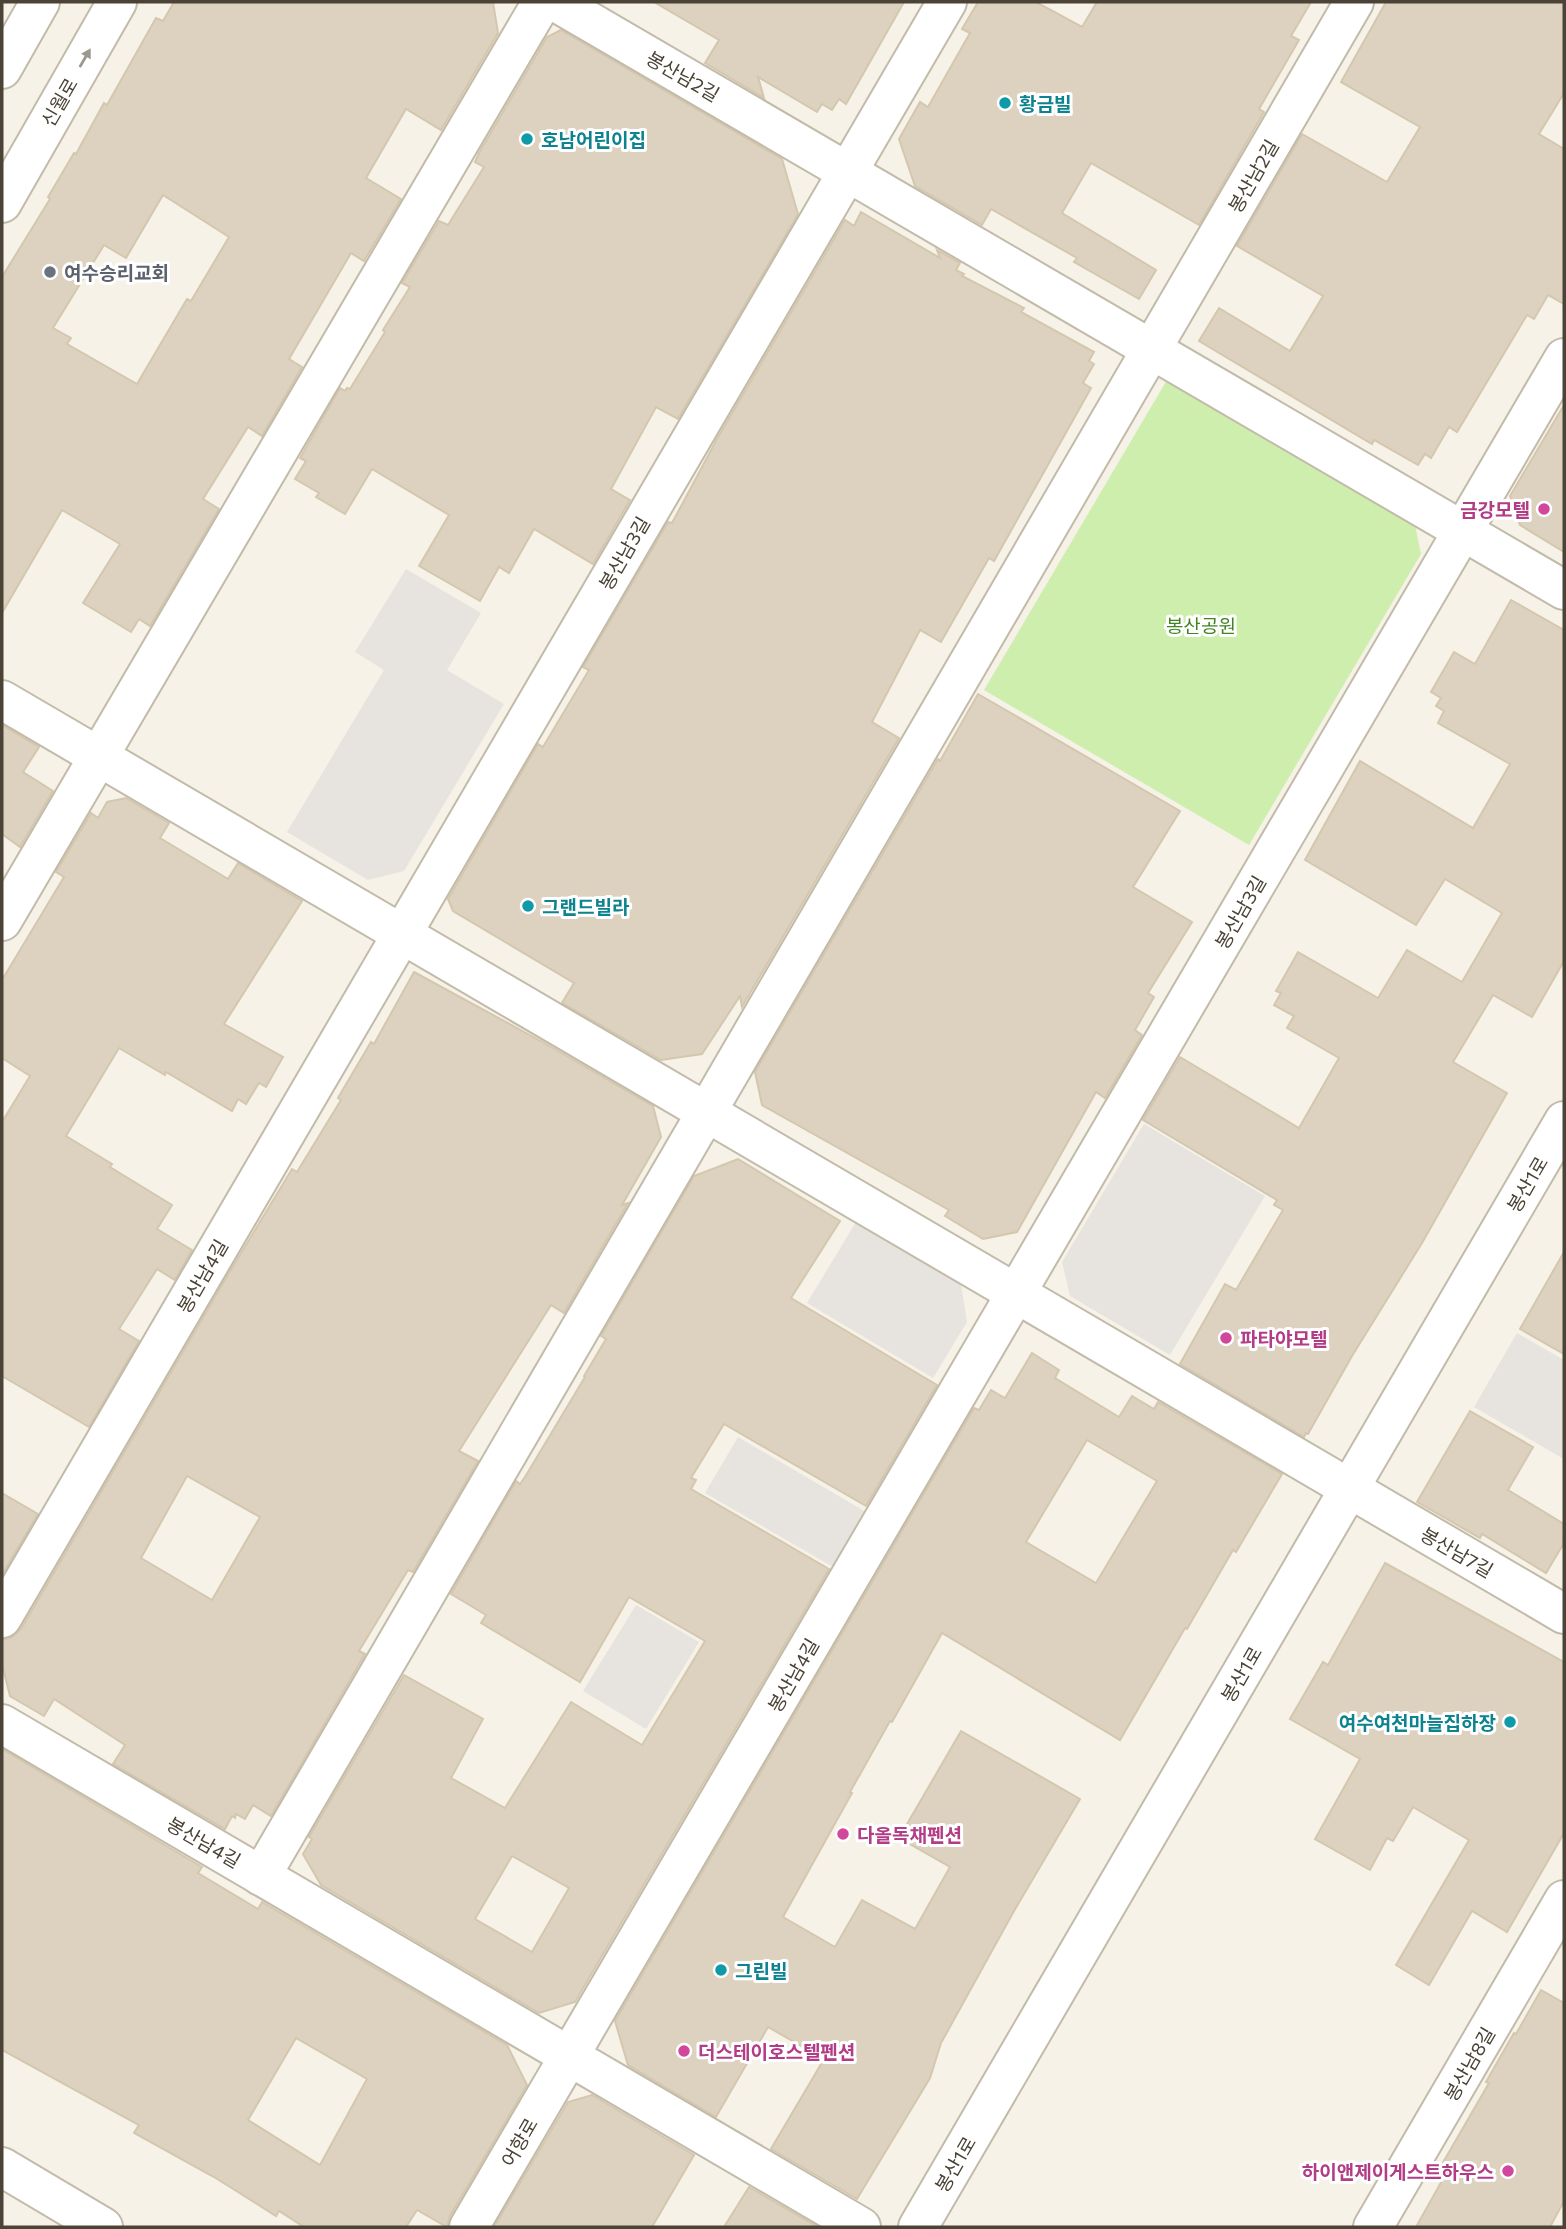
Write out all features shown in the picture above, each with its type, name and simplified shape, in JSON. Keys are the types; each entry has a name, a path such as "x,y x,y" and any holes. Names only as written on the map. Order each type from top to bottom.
{"street":[{"path":"2,69 40,2"},
{"name":"신월로","path":"2,202 117,2"},
{"path":"2,921 542,2"},
{"name":"봉산남2길","path":"556,2 1564,590"},
{"path":"847,172 947,2"},
{"name":"봉산남2길","path":"1152,349 1354,2"},
{"name":"봉산남3길","path":"401,934 847,172"},
{"path":"706,1112 1152,349"},
{"path":"1463,530 1564,358"},
{"name":"봉산남3길","path":"1016,1293 1463,530"},
{"path":"2,700 1349,1489"},
{"name":"봉산남4길","path":"2,1618 401,934"},
{"name":"봉산남4길","path":"261,1876 706,1112"},
{"name":"봉산1로","path":"918,2227 1564,1121"},
{"name":"봉산남4길","path":"569,2056 1016,1293"},
{"name":"봉산남7길","path":"1349,1489 1564,1614"},
{"name":"봉산남4길","path":"2,1724 860,2227"},
{"name":"봉산남8길","path":"1373,2227 1564,1900"},
{"name":"어항로","path":"469,2227 569,2056"},
{"path":"2,2167 103,2227"}],"green space":[{"name":"봉산공원","path":"1167,380 1415,525 1421,554 1249,845 984,690"}],"shaded area":[{"path":"406,569 481,613 447,670 504,704 404,871 368,880 287,832 384,670 355,652"},
{"path":"1144,1124 1265,1196 1170,1355 1070,1296 1062,1262"},
{"path":"859,1217 960,1277 967,1322 933,1378 807,1303"},
{"path":"1517,1333 1564,1360 1564,1459 1474,1407"},
{"path":"738,1437 866,1512 833,1567 705,1493"},
{"path":"636,1605 699,1642 646,1729 583,1691"}],"building":[{"path":"174,2 493,2 498,33 441,130 406,109 366,178 401,199 364,261 351,253 289,359 302,367 262,436 248,427 203,499 219,509 150,626 139,619 131,632 83,603 120,544 62,510 2,613 2,277 104,103 107,105 156,18 163,21","holes":["163,195 229,237 191,301 187,299 137,384 67,344 71,338 53,328 104,245 126,258"]},
{"path":"654,2 904,2 846,104 839,99 832,110 822,104 817,112 758,77 764,98 705,63 719,40"},
{"path":"978,2 1036,2 1082,27 1097,2 1311,2 1291,36 1299,40 1259,109 1264,112 1199,225 1091,163 1062,213 1156,270 1139,299 1074,262 1077,258 991,209 982,225 915,186 899,139 920,102 928,107 970,33 962,29"},
{"path":"1386,2 1564,2 1564,93 1539,134 1564,149 1564,304 1548,295 1534,319 1527,315 1457,432 1449,427 1431,458 1425,454 1418,465 1374,440 1372,444 1199,341 1219,308 1290,351 1323,296 1237,246 1302,134 1387,182 1420,127 1341,82"},
{"path":"561,30 782,159 798,214 678,419 656,407 611,489 630,500 593,564 534,529 509,573 499,567 480,601 419,566 449,515 372,469 345,514 316,497 319,493 295,479 306,461 300,458 340,388 345,391 350,389 385,332 383,330 410,287 402,283 439,221 448,225 484,167 475,162 479,153 547,37"},
{"path":"861,212 940,258 937,250 960,263 956,270 964,274 962,276 1024,308 1021,312 1094,352 1089,361 1094,364 1083,383 1091,388 994,561 989,558 941,642 920,630 872,722 899,738 742,1007 740,996 702,1054 661,1060 562,1003 574,983 453,911 448,899 538,744 543,747 589,670 583,667 668,522 672,523 717,439 845,220 854,226"},
{"path":"1564,405 1564,552 1520,525 1510,496"},
{"path":"1511,600 1564,630 1564,961 1532,1017 1493,995 1453,1062 1507,1093 1422,1243 1304,1437 1180,1364 1225,1284 1236,1290 1283,1210 1274,1205 1277,1200 1143,1120 1180,1057 1299,1128 1339,1058 1287,1028 1294,1016 1274,1005 1281,993 1276,991 1298,952 1378,998 1407,950 1462,982 1502,913 1445,879 1416,925 1305,860 1360,761 1473,828 1510,764 1438,723 1444,711 1436,706 1441,698 1431,692 1454,652 1475,664"},
{"path":"978,694 1180,811 1133,887 1192,922 1148,993 1154,997 1135,1030 1142,1035 1105,1098 1096,1092 1017,1232 983,1239 945,1216 949,1210 762,1105 755,1072"},
{"path":"2,725 39,747 23,772 53,791 20,847 2,834"},
{"path":"126,798 169,823 160,838 228,879 238,863 302,901 224,1024 283,1057 266,1087 259,1083 246,1104 238,1099 232,1111 119,1048 66,1136 172,1205 157,1229 192,1250 175,1280 157,1269 119,1329 139,1341 89,1427 2,1376 2,1122 30,1076 2,1058 2,980 64,877 56,872 91,813 98,818 107,802"},
{"path":"414,972 653,1106 661,1137 622,1205 628,1203 564,1313 551,1305 459,1451 478,1461 413,1572 408,1570 359,1651 365,1654 271,1816 253,1805 245,1819 236,1814 235,1818 232,1816 225,1829 113,1764 125,1745 54,1699 44,1716 10,1696 2,1664 2,1640 12,1637 21,1629 229,1273 292,1169 297,1172 341,1100 338,1098 371,1042 374,1044","holes":["187,1476 260,1517 212,1600 141,1558"]},
{"path":"738,1159 840,1221 791,1298 937,1385 866,1506 724,1424 691,1478 696,1480 691,1489 829,1569 575,2002 539,2013 321,1885 303,1854 312,1839 309,1837 404,1675 483,1719 451,1778 505,1808 571,1702 642,1745 705,1641 629,1597 580,1682 481,1623 486,1615 451,1594 516,1481 520,1484 525,1477 585,1377 606,1339 601,1336 694,1176","holes":["512,1856 569,1888 532,1952 475,1919"]},
{"path":"1564,1252 1564,1354 1520,1329"},
{"path":"1032,1353 1059,1370 1055,1378 1119,1417 1132,1396 1154,1409 1158,1402 1282,1474 1236,1552 1233,1550 1187,1629 1185,1628 1120,1740 942,1633 892,1722 890,1721 783,1917 835,1947 862,1900 915,1929 950,1867 899,1838 961,1731 1080,1799 941,2043 930,2078 857,2199 771,2149 824,2059 768,2027 716,2117 628,2065 615,2021 974,1408 979,1410 991,1390 1005,1398","holes":["1087,1440 1157,1481 1096,1583 1026,1542"]},
{"path":"1470,1411 1533,1447 1508,1490 1564,1524 1564,1543 1546,1573 1482,1534 1480,1538 1417,1502"},
{"path":"2,1493 38,1514 2,1575"},
{"path":"1385,1563 1564,1662 1564,1833 1507,1932 1472,1911 1429,1985 1396,1965 1469,1840 1413,1807 1393,1841 1387,1838 1370,1870 1315,1839 1360,1759 1290,1719 1323,1662 1328,1665"},
{"path":"2,1749 202,1867 198,1873 258,1909 262,1902 507,2045 527,2085 450,2216 447,2227 417,2210 406,2227 304,2227 279,2211 276,2216 214,2177 134,2133 139,2125 2,2050","holes":["296,2038 367,2079 320,2165 248,2120"]},
{"path":"1541,1990 1564,2003 1564,2201 1550,2227 1416,2227 1448,2170 1441,2166 1489,2083 1486,2082"},
{"path":"592,2095 694,2155 652,2227 494,2227 568,2102"},
{"path":"749,2187 818,2227 724,2227"}],"place":[{"name":"황금빌","path":"1005,103"},
{"name":"호남어린이집","path":"527,139"},
{"name":"여수승리교회","path":"50,272"},
{"name":"금강모텔","path":"1544,509"},
{"name":"그랜드빌라","path":"528,906"},
{"name":"파타야모텔","path":"1226,1338"},
{"name":"여수여천마늘집하장","path":"1510,1722"},
{"name":"다올독채펜션","path":"843,1834"},
{"name":"그린빌","path":"721,1970"},
{"name":"더스테이호스텔펜션","path":"684,2051"},
{"name":"하이앤제이게스트하우스","path":"1508,2171"}]}
